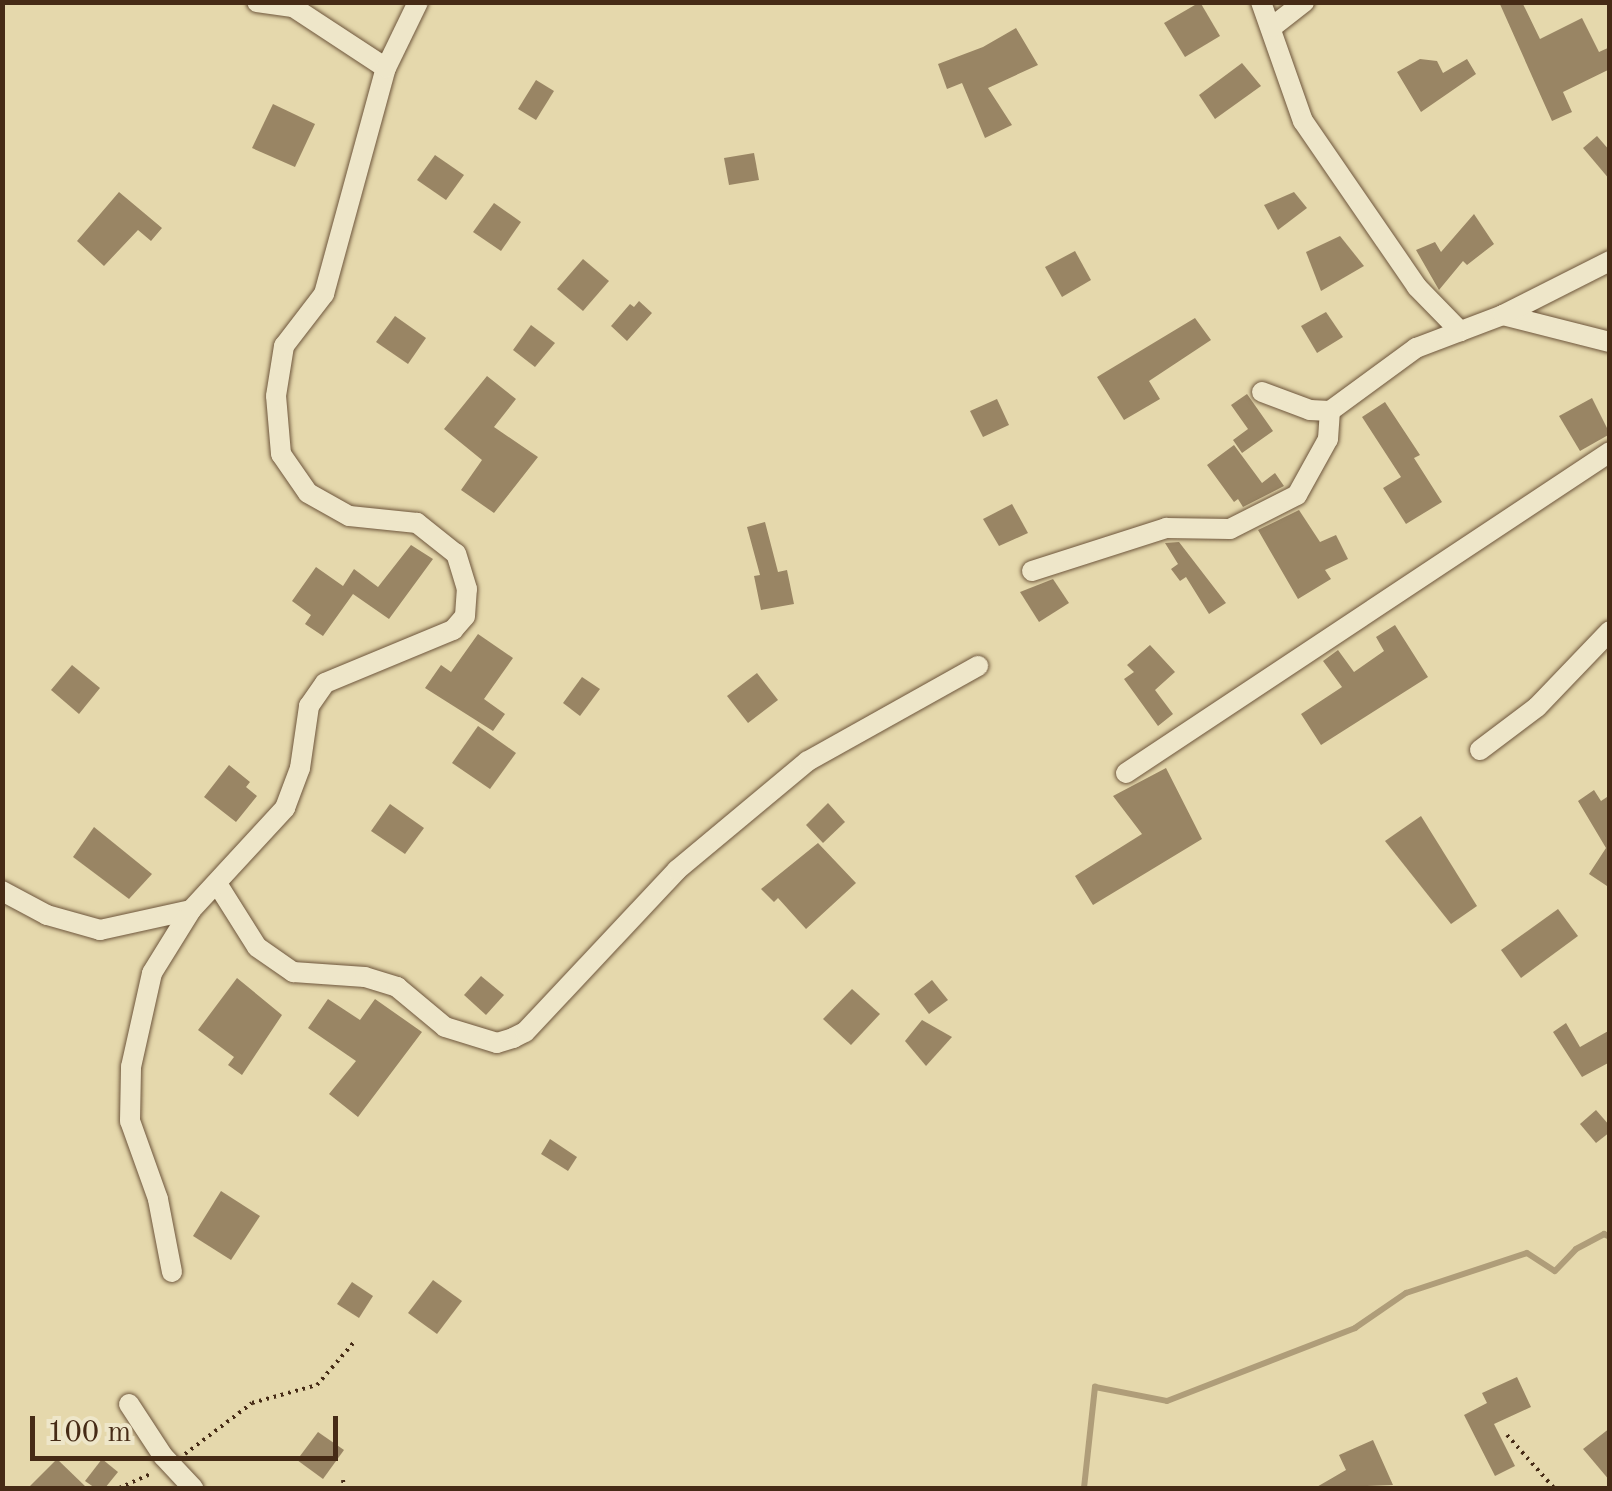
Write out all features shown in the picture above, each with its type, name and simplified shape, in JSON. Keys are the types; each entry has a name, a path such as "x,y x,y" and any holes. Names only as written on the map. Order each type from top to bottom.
{"street":[{"path":"257,2 293,7 386,68"},
{"path":"172,1272 158,1199 130,1121 131,1067 152,974 191,910 286,808 300,768 310,706 325,683 453,630 464,616 467,590 456,554 416,524 349,516 308,493 281,454 276,396 284,346 324,294 386,68 418,2"},
{"path":"1261,2 1303,121 1417,287 1460,331"},
{"path":"1272,27 1304,2"},
{"path":"1262,392 1310,410 1330,411 1416,348 1503,315 1610,261"},
{"path":"1503,315 1610,342"},
{"path":"1032,571 1166,528 1230,529 1296,495 1328,439 1330,411"},
{"path":"1126,773 1610,452"},
{"path":"1480,750 1537,707 1610,631"},
{"path":"218,885 257,947 293,972 365,977 397,987 444,1026 497,1043 525,1032 678,870 808,761 978,666"},
{"path":"2,891 47,915 100,930 191,910"},
{"path":"129,1404 171,1465 193,1488"}],"path":[{"path":"119,1488 171,1465 252,1403 317,1386 356,1341"},
{"path":"1507,1435 1554,1488"},
{"path":"343,1480 344,1488"}],"building":[{"path":"1200,2 1220,36 1185,57 1164,23"},
{"path":"1499,2 1522,2 1540,39 1582,18 1599,52 1610,47 1610,69 1563,92 1572,112 1552,121"},
{"path":"1016,28 1038,65 988,88 1012,125 985,138 962,83 947,89 938,64 983,47"},
{"path":"1420,59 1437,61 1443,73 1467,59 1476,74 1421,112 1397,72"},
{"path":"1242,63 1261,86 1215,119 1199,95"},
{"path":"536,80 554,91 536,120 518,109"},
{"path":"273,104 315,124 295,167 252,148"},
{"path":"1597,136 1610,151 1610,180 1583,148"},
{"path":"754,153 759,180 729,185 724,158"},
{"path":"435,155 464,175 446,200 417,180"},
{"path":"119,192 162,228 151,241 138,230 104,266 77,241"},
{"path":"1294,192 1307,208 1278,230 1264,205"},
{"path":"494,203 521,222 501,251 473,232"},
{"path":"1474,214 1494,244 1467,265 1463,261 1439,290 1416,250 1435,242 1441,252"},
{"path":"1340,236 1364,266 1321,291 1306,252"},
{"path":"1075,251 1091,280 1062,297 1045,267"},
{"path":"583,259 609,281 583,311 557,289"},
{"path":"639,301 652,313 627,341 611,326 630,304 634,307"},
{"path":"1326,312 1343,337 1317,353 1301,326"},
{"path":"395,316 426,338 408,364 376,342"},
{"path":"1195,318 1211,340 1149,381 1160,399 1124,420 1097,377"},
{"path":"531,325 555,343 535,367 513,350"},
{"path":"487,376 516,399 494,427 538,457 494,513 461,490 482,460 444,429"},
{"path":"1247,394 1273,431 1242,453 1233,440 1248,429 1231,405"},
{"path":"1592,398 1610,434 1580,451 1559,416"},
{"path":"997,399 1009,425 983,437 970,411"},
{"path":"1385,402 1420,455 1414,458 1442,502 1406,524 1383,488 1401,477 1362,417"},
{"path":"1234,445 1262,483 1275,473 1284,486 1243,507 1238,499 1234,502 1207,465"},
{"path":"1012,504 1028,533 999,546 983,519"},
{"path":"1299,510 1320,542 1336,535 1348,559 1325,570 1331,579 1298,599 1258,530"},
{"path":"765,522 778,572 787,570 794,604 761,610 754,576 760,575 747,527"},
{"path":"1179,542 1226,603 1209,614 1186,577 1180,581 1171,569 1178,564 1165,543"},
{"path":"411,545 433,559 389,619 353,594 323,636 305,624 311,615 292,601 316,567 343,586 354,569 378,587"},
{"path":"1053,579 1069,603 1039,622 1020,592"},
{"path":"1395,625 1428,677 1321,745 1301,714 1342,687 1323,661 1338,650 1354,672 1384,651 1376,637"},
{"path":"478,634 513,658 484,699 505,714 493,731 425,688 441,665 451,672"},
{"path":"1150,645 1175,672 1155,690 1173,714 1158,726 1124,679 1134,672 1127,665"},
{"path":"72,665 100,688 79,714 51,690"},
{"path":"757,673 778,700 748,723 727,696"},
{"path":"582,677 600,689 580,716 563,703"},
{"path":"478,726 516,753 490,789 452,763"},
{"path":"229,765 250,782 246,787 257,796 236,822 204,797"},
{"path":"1166,768 1202,839 1093,905 1075,876 1142,834 1113,796"},
{"path":"1594,790 1601,801 1610,795 1610,888 1589,874 1606,848 1578,801"},
{"path":"828,803 845,822 823,843 806,825"},
{"path":"390,804 424,828 405,854 371,831"},
{"path":"1421,816 1477,906 1451,924 1385,841"},
{"path":"94,827 152,874 129,899 73,857"},
{"path":"818,843 856,883 806,929 778,898 774,902 761,889"},
{"path":"1558,909 1578,936 1521,978 1501,950"},
{"path":"481,976 504,995 486,1015 464,995"},
{"path":"237,978 282,1015 242,1075 228,1065 234,1057 198,1030"},
{"path":"932,980 948,1000 929,1014 914,994"},
{"path":"852,989 880,1014 851,1045 823,1019"},
{"path":"328,999 360,1020 375,999 422,1032 358,1117 329,1094 356,1061 308,1028"},
{"path":"922,1020 952,1037 926,1066 905,1041"},
{"path":"1566,1023 1580,1047 1610,1030 1610,1062 1582,1077 1553,1032"},
{"path":"1596,1110 1610,1126 1610,1132 1596,1143 1580,1124"},
{"path":"550,1139 577,1157 568,1171 541,1154"},
{"path":"221,1191 260,1216 231,1260 193,1236"},
{"path":"433,1280 462,1301 437,1334 408,1313"},
{"path":"352,1282 373,1296 359,1318 337,1304"},
{"path":"1517,1377 1531,1407 1494,1424 1515,1466 1495,1476 1464,1415 1487,1403 1482,1393"},
{"path":"1610,1428 1610,1481 1583,1449"},
{"path":"318,1432 344,1450 323,1479 297,1460"},
{"path":"1373,1440 1393,1485 1315,1488 1346,1470 1339,1455"},
{"path":"57,1459 87,1488 28,1488"},
{"path":"102,1459 118,1472 105,1488 95,1488 85,1481"}],"waterway":[{"path":"1084,1488 1095,1387 1167,1401 1355,1328 1406,1293 1527,1253 1555,1271 1576,1249 1604,1234 1610,1237"}]}
